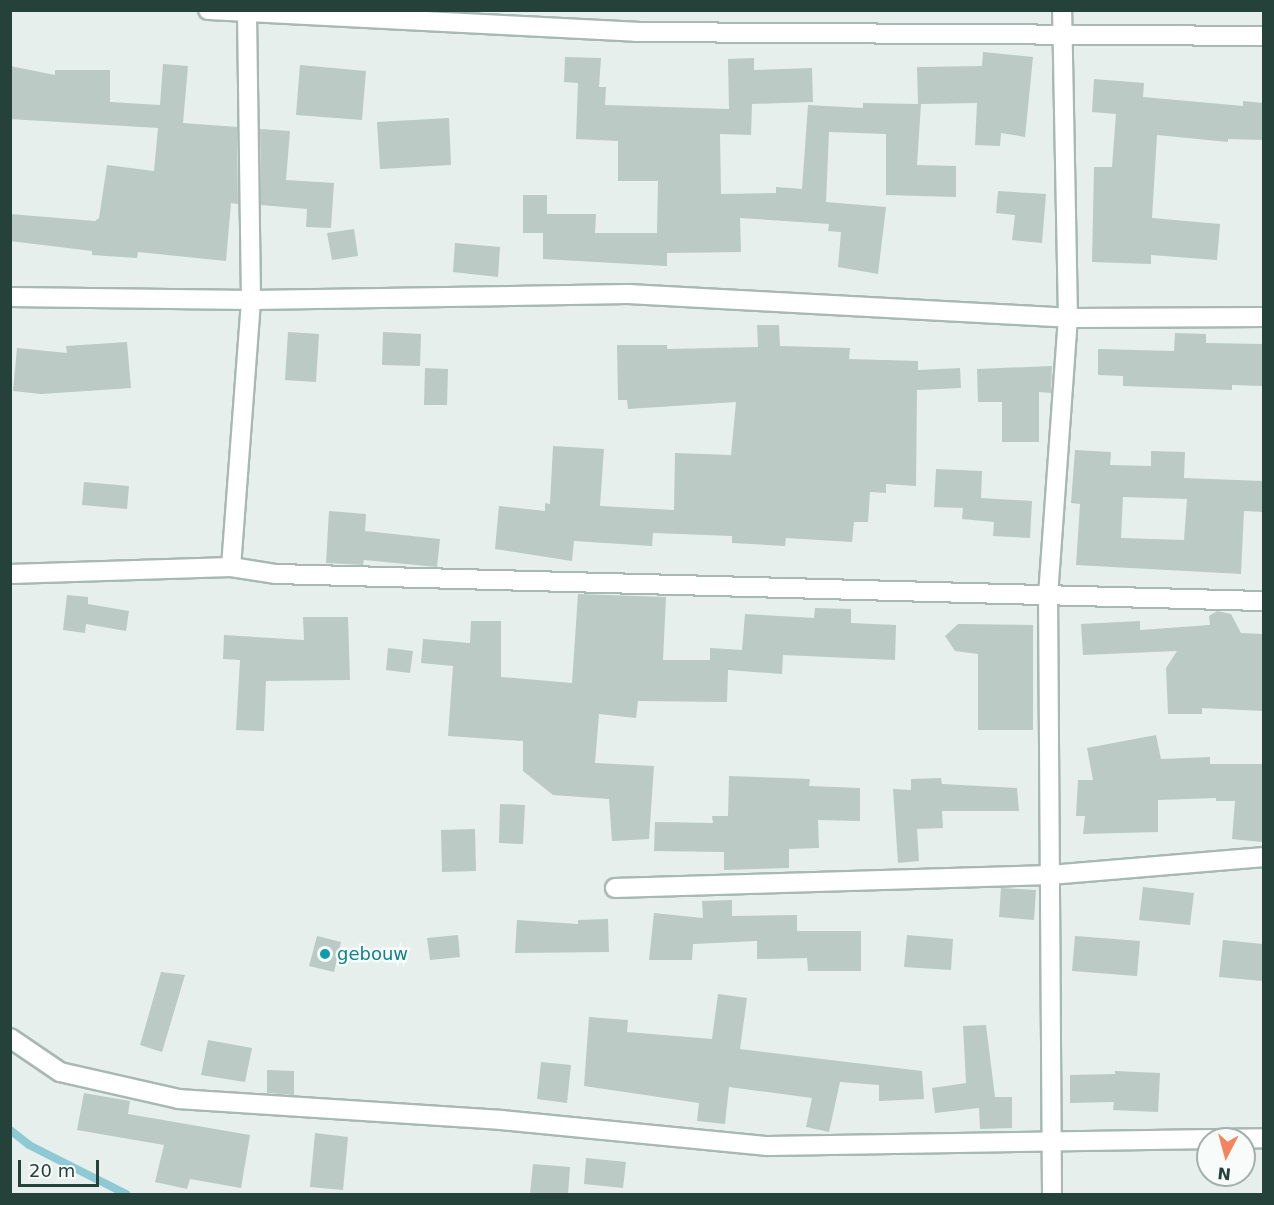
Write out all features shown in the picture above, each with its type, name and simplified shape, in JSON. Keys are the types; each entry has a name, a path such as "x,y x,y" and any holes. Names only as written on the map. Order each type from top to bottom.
{"street":[{"path":"208,10 636,32 1263,36"},
{"path":"1052,1194 1048,596 1068,318 1062,10"},
{"path":"231,567 251,300 247,11"},
{"path":"10,297 251,300 628,294 1068,318 1263,317"},
{"path":"10,574 231,567 276,574 1263,601"},
{"path":"615,888 1050,875 1263,857"},
{"path":"10,1038 60,1072 179,1099 501,1120 768,1146 1051,1139 1263,1138"}],"building":[{"path":"983,52 1033,57 1025,137 1001,133 1000,146 975,145 977,103 921,104 917,165 956,166 956,197 886,195 886,134 829,132 826,202 886,207 878,274 838,267 841,232 828,231 829,224 740,218 741,252 667,253 667,266 543,259 543,233 523,233 523,195 547,195 547,214 596,214 595,233 657,233 658,181 618,181 618,141 576,139 578,83 564,82 565,57 601,58 599,87 606,87 605,105 729,109 728,59 754,58 754,70 812,68 813,102 752,104 751,135 720,134 721,194 776,193 776,187 802,189 808,105 863,108 863,103 918,104 917,67 982,66"},
{"path":"163,64 188,66 183,123 237,127 238,204 231,203 226,261 138,252 137,258 92,255 92,251 10,241 10,214 95,221 99,218 107,165 154,171 158,128 10,119 10,66 55,75 55,70 110,70 110,102 160,105"},
{"path":"300,65 366,71 362,120 296,115"},
{"path":"1094,79 1144,83 1143,97 1243,106 1243,101 1263,103 1263,140 1228,139 1228,142 1157,135 1152,218 1220,224 1217,260 1151,255 1151,264 1092,262 1094,167 1112,167 1116,114 1092,112"},
{"path":"449,118 451,165 380,169 377,122"},
{"path":"260,129 290,131 286,180 334,183 331,228 306,227 307,209 261,205"},
{"path":"998,191 1046,194 1042,243 1012,240 1015,215 996,213"},
{"path":"354,229 358,256 332,260 327,233"},
{"path":"455,243 500,247 498,277 453,272"},
{"path":"757,325 779,325 780,346 850,348 849,359 918,361 918,370 960,368 961,388 917,390 916,486 886,484 886,493 870,492 868,522 854,522 852,542 786,538 785,546 732,543 732,536 653,533 652,546 574,541 572,561 495,549 499,506 545,511 545,503 550,504 553,446 604,449 600,506 674,510 675,453 731,455 736,402 628,409 627,400 618,400 617,345 667,345 667,349 758,347"},
{"path":"288,332 319,334 316,382 285,380"},
{"path":"383,332 421,334 420,366 382,365"},
{"path":"1175,333 1206,334 1206,343 1263,344 1263,386 1232,385 1232,390 1123,386 1123,376 1098,375 1098,349 1174,351"},
{"path":"127,342 131,388 41,394 13,391 17,348 67,353 66,346"},
{"path":"1052,366 1051,393 1039,392 1039,442 1002,442 1002,402 978,402 977,369"},
{"path":"425,368 448,369 447,405 424,405"},
{"path":"1075,450 1111,452 1110,465 1151,466 1151,451 1185,452 1184,478 1263,481 1263,512 1244,511 1241,574 1076,565 1080,504 1071,503","holes":["1123,497 1187,499 1184,540 1121,538"]},
{"path":"936,469 982,471 981,498 1032,501 1030,538 993,536 994,522 962,519 963,508 934,507"},
{"path":"84,482 129,486 127,509 82,505"},
{"path":"329,511 366,514 365,531 440,539 437,567 364,560 363,565 326,563"},
{"path":"578,594 666,597 663,660 710,660 710,648 742,650 745,614 814,618 815,608 851,609 851,623 896,625 895,660 783,655 782,674 728,670 727,702 638,701 636,718 599,714 595,763 654,766 649,839 612,841 609,799 553,795 523,771 523,741 448,736 453,666 421,663 423,639 470,643 471,621 501,621 501,677 572,683"},
{"path":"67,595 88,597 88,604 129,611 126,631 86,624 85,633 63,630"},
{"path":"1217,611 1231,614 1241,633 1263,634 1263,711 1202,708 1202,714 1168,714 1166,668 1177,651 1083,655 1081,624 1140,621 1140,630 1210,625 1209,616"},
{"path":"303,617 348,617 350,680 266,681 264,731 236,730 240,660 223,659 224,635 304,640"},
{"path":"958,624 1033,625 1033,730 978,730 978,654 955,651 945,636"},
{"path":"388,648 413,651 410,673 386,670"},
{"path":"1156,735 1161,759 1210,757 1210,764 1263,764 1262,842 1232,839 1235,801 1216,801 1216,798 1158,800 1158,832 1083,834 1085,816 1076,816 1078,780 1093,780 1087,748"},
{"path":"729,776 810,779 809,786 860,788 860,821 818,820 819,848 789,849 789,868 724,870 724,852 654,851 655,822 713,823 712,816 728,816"},
{"path":"941,778 942,784 1017,788 1019,811 942,811 943,828 917,829 919,861 898,863 893,789 911,790 911,779"},
{"path":"500,804 525,805 523,844 499,843"},
{"path":"475,829 476,871 442,872 441,830"},
{"path":"1143,887 1194,893 1190,925 1139,920"},
{"path":"1001,888 1036,890 1034,920 999,917"},
{"path":"732,900 732,916 797,915 797,931 861,931 861,971 808,971 807,958 757,959 757,941 693,944 692,960 649,960 654,913 703,918 702,901"},
{"path":"608,919 609,952 515,953 517,920 578,924 578,920"},
{"path":"458,935 460,957 430,960 427,938"},
{"path":"907,935 953,939 951,970 904,967"},
{"name":"gebouw","path":"317,936 341,942 334,972 309,966"},
{"path":"1075,936 1140,941 1137,976 1072,971"},
{"path":"1223,940 1263,944 1263,981 1219,977"},
{"path":"161,972 185,975 162,1052 140,1045"},
{"path":"718,994 747,998 740,1049 922,1071 924,1099 879,1101 879,1085 840,1082 829,1132 806,1127 812,1098 729,1087 725,1124 697,1121 699,1103 584,1086 589,1017 628,1020 627,1032 712,1039"},
{"path":"986,1025 995,1097 1012,1097 1012,1128 980,1129 979,1108 935,1113 932,1088 966,1083 963,1026"},
{"path":"208,1040 252,1048 245,1082 201,1075"},
{"path":"541,1062 571,1065 567,1103 537,1099"},
{"path":"267,1070 294,1071 294,1095 267,1093"},
{"path":"1115,1071 1160,1073 1158,1112 1113,1110 1114,1102 1070,1103 1070,1075 1115,1074"},
{"path":"84,1093 130,1101 128,1114 250,1135 241,1188 190,1179 187,1189 155,1182 164,1145 77,1130"},
{"path":"315,1133 348,1137 343,1190 310,1187"},
{"path":"586,1158 626,1162 623,1188 584,1184"},
{"path":"533,1164 570,1167 568,1194 530,1194"}],"waterway":[{"path":"10,1130 29,1145 126,1194"}],"place":[{"name":"gebouw","path":"325,954"}]}
